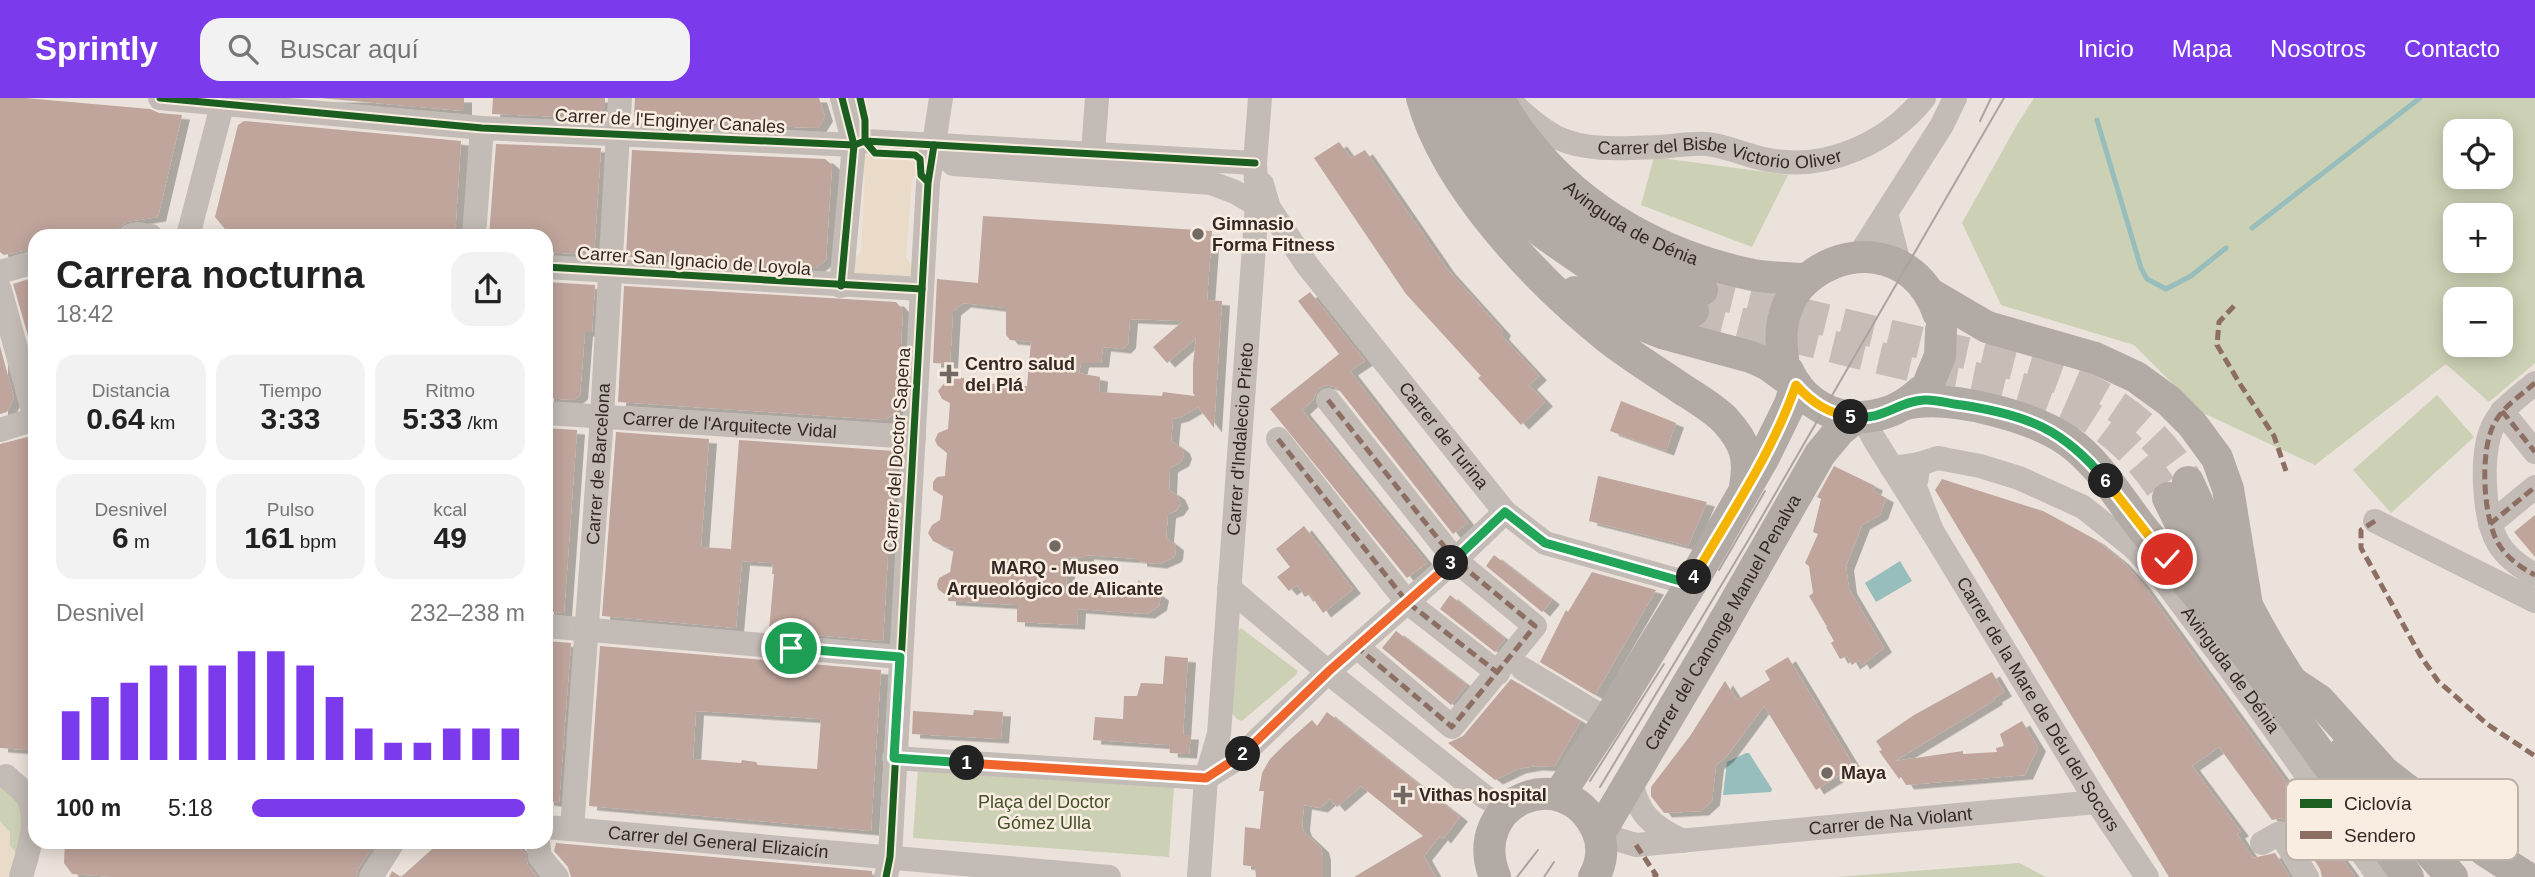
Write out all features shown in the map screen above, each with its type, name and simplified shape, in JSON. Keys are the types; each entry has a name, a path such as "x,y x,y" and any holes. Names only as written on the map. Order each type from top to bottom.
{"main road":[{"path":"1422,98 1429,124 1466,190 1553,290 1608,338 1724,420 1740,441 1749,463 1745,487"},
{"name":"Avinguda de Dénia","path":"1448,98 1473,147 1511,201 1537,228 1595,270 1633,290 1697,301 1605,250 1565,222 1506,156 1490,134 1473,98"},
{"name":"Avinguda de Dénia","path":"1499,98 1517,130 1536,153 1561,180 1610,218 1651,242 1691,257 1753,275 1801,284"},
{"path":"1514,248 1580,295 1617,315 1662,333 1790,371 1816,404 1829,411 1860,418 1893,411 1919,393 1930,380 1940,356 1941,330 1935,304 1929,293 1921,283 1887,261 1858,257 1830,263 1801,284 1790,299 1782,322 1790,371 1783,418 1691,584 1559,795"},
{"name":"Avinguda de Dénia","path":"1929,293 1987,327 2095,358 2136,377 2169,401 2192,424 2217,458 2228,489 2247,605"},
{"name":"Avinguda de Dénia","path":"1906,404 1925,400 1987,409 2047,428 2070,442 2088,458 2131,515 2250,660 2337,779"},
{"name":"Carrer del Canonge Manuel Penalva","path":"1599,834 1820,454 1840,430 1860,418"},
{"name":"Avinguda de Dénia","path":"2250,660 2178,490 2292,682 2364,779"},
{"name":"Avinguda de Dénia","path":"2292,682 2319,700 2393,779"},
{"path":"1488,873 1489,840 1498,818 1506,809 1530,795 1545,793 1559,795 1576,803 1590,817 1599,834 1600,859 1595,874"},
{"name":"Avinguda de Dénia","path":"2396,860 2408,877"},
{"name":"Avinguda de Dénia","path":"2437,860 2452,877"},
{"name":"Avinguda de Dénia","path":"2499,860 2526,877"}],"street":[{"name":"Carrer de l'Enginyer Canales","path":"160,98 223,101 482,128 934,145"},
{"name":"Carrer de Barcelona","path":"572,829 602,417 620,98"},
{"path":"841,286 859,143 842,98"},
{"name":"Carrer del Doctor Sapena","path":"894,758 928,183 941,98"},
{"path":"1093,152 1097,98"},
{"name":"Carrer d'Indalecio Prieto","path":"1206,778 1219,734 1257,205 1255,163 1260,98"},
{"name":"Carrer del Bisbe Victorio Oliver","path":"1507,98 1531,121 1559,139 1600,147 1706,144 1788,163 1811,162 1858,150 1882,137 1924,98"},
{"path":"1858,257 1942,125 1955,98"},
{"path":"190,229 223,101"},
{"path":"475,229 482,128"},
{"path":"934,145 1255,163"},
{"path":"934,145 953,164 1211,183 1235,192 1257,205"},
{"path":"1211,183 1237,176 1255,163"},
{"name":"Carrer de Turina","path":"1255,163 1269,208 1307,265 1505,512 1545,543 1691,584"},
{"path":"1886,213 1900,267"},
{"name":"Carrer de Turina","path":"1252,258 1264,252 1278,250 1307,265"},
{"path":"0,272 28,264"},
{"name":"Carrer San Ignacio de Loyola","path":"553,267 922,289"},
{"path":"0,290 28,393"},
{"path":"2533,571 2507,555 2498,542 2490,524 2486,492 2488,447 2492,428 2502,411 2535,383"},
{"path":"1328,400 1455,560 1535,626 1452,727 1357,647"},
{"path":"2502,411 2535,452"},
{"name":"Carrer de l'Arquitecte Vidal","path":"553,414 914,437"},
{"name":"Carrer de la Mare de Déu del Socors","path":"1860,418 2097,802 2147,877"},
{"path":"0,430 28,421"},
{"path":"1278,439 1407,602 1498,673"},
{"name":"Avinguda de Dénia","path":"1892,468 1937,458 1979,466 2019,478 2083,507 2133,547 2160,575 2310,779"},
{"name":"Carrer de la Mare de Déu del Socors","path":"1919,464 1915,487 1932,531"},
{"path":"2490,524 2535,486"},
{"path":"1109,877 888,867 894,758 1206,778 1240,757 1329,671 1505,512"},
{"path":"2375,521 2535,601"},
{"path":"1229,588 1485,797 1506,809"},
{"path":"553,627 900,657"},
{"path":"1523,669 1608,720"},
{"path":"3,776 28,779"},
{"path":"3,776 28,799"},
{"path":"1199,877 1206,778"},
{"path":"1631,780 1633,794 1652,824 1683,841"},
{"name":"Carrer de Na Violant","path":"1599,834 1636,845 2097,802"},
{"name":"Carrer del General Elizaicín","path":"553,828 888,867"},
{"path":"2262,843 2280,833 2286,843"},
{"name":"Carrer de Na Violant","path":"1595,874 1636,845"},
{"path":"22,877 28,848"},
{"path":"33,877 39,849"},
{"path":"371,877 389,849"},
{"path":"539,849 540,857 558,877"},
{"path":"2297,860 2307,877"},
{"name":"Avinguda de Dénia","path":"2367,860 2379,877"}],"green space":[{"path":"2034,98 2535,98 2535,363 2489,402 2446,364 2315,465 2201,412 2134,345 2001,305 1962,223"},
{"path":"1654,157 1788,175 1752,247 1641,205"},
{"path":"2437,395 2474,437 2391,513 2353,470"},
{"path":"1241,628 1298,671 1242,721 1230,711 1235,633"},
{"name":"Plaça del Doctor Gómez Ulla","path":"918,768 1174,787 1169,857 913,838"},
{"path":"0,786 9,792 20,808 23,826 20,857 10,846 10,833 0,821"},
{"path":"2019,863 2046,877 1836,877"}],"shaded area":[{"path":"864,155 914,159 920,164 912,180 906,258 913,266 910,277 855,274 851,263 861,252"},
{"path":"0,821 10,833 10,846 20,857 17,873 8,874 8,877 0,877"}],"water":[{"path":"1900,561 1912,581 1876,602 1865,583"},
{"path":"1749,753 1772,789 1771,792 1723,795 1727,762"}],"building":[{"path":"0,98 150,109 159,113 182,115 158,217 126,222 117,229 28,229 28,250 4,255 0,252"},
{"path":"320,98 464,98 464,111"},
{"path":"493,98 605,98 605,107 591,118 492,114"},
{"path":"635,98 819,98 825,117 818,128 637,120 634,116"},
{"path":"244,121 461,141 455,229 225,229 215,217 238,125"},
{"path":"1339,142 1351,158 1365,150 1447,269 1539,376 1529,385 1545,402 1521,425 1478,378 1481,376 1406,294 1314,158"},
{"path":"496,144 601,148 594,255 553,252 553,229 490,229"},
{"path":"632,150 825,159 832,165 826,260 816,268 628,257"},
{"path":"983,216 1212,231 1207,300 1222,301 1214,428 1198,407 1173,419 1171,441 1182,449 1184,455 1181,462 1170,468 1169,490 1177,495 1181,504 1176,511 1168,514 1166,538 1176,546 1175,555 1159,564 1139,562 1139,559 1086,555 1086,558 1068,557 1066,588 1079,589 1079,592 1137,596 1138,580 1161,596 1159,606 1147,614 1078,609 1077,625 1017,622 1017,605 948,601 948,597 938,589 939,578 950,572 954,548 933,541 928,533 932,525 940,520 943,496 933,490 933,482 937,477 945,476 947,453 935,440 938,433 948,429 950,403 942,399 938,391 949,377 964,378 964,382 1027,386 1031,342 1010,340 1006,335 1006,308 963,303 953,311 950,364 933,363 937,279 978,283","holes":["1130,319 1183,321 1153,347 1167,363 1196,338 1193,364 1195,396 1163,392 1162,396 1099,392 1100,377 1079,373 1081,363 1101,363 1103,347 1123,349 1128,344"]},
{"path":"28,279 28,336 13,284"},
{"path":"553,282 595,285 592,332 585,332 580,395 574,400 553,398"},
{"path":"624,286 896,302 903,310 897,411 885,420 618,402"},
{"path":"1310,292 1365,361 1350,371 1468,523 1453,534 1340,391 1326,385 1318,389 1313,400 1302,410 1427,563 1407,578 1270,409 1339,354 1298,301"},
{"path":"0,346 14,398 7,412 0,414"},
{"path":"1621,401 1676,423 1666,451 1610,431"},
{"path":"553,428 577,430 564,613 553,612"},
{"path":"616,432 709,439 701,547 731,549 739,440 894,451 883,641 769,631 773,563 742,561 736,628 602,616"},
{"path":"28,437 27,750 0,748 0,444"},
{"path":"1834,466 1875,486 1873,491 1886,498 1880,515 1862,525 1846,566 1849,589 1884,648 1862,665 1859,660 1852,665 1847,656 1840,659 1831,643 1834,641 1809,596 1813,593 1809,566 1805,563 1818,534 1813,532 1821,499 1817,497"},
{"path":"1598,476 1707,502 1688,546 1589,521"},
{"path":"1942,479 2043,511 2096,540 2121,560 2141,582 2286,782 2286,821 2281,818 2272,820 2219,747 2192,766 2241,832 2237,834 2253,858 2275,853 2290,877 2169,877 1935,490"},
{"path":"2535,515 2535,557 2514,532"},
{"path":"1304,526 1353,589 1323,613 1310,594 1305,597 1297,585 1289,591 1277,577 1290,567 1276,549"},
{"path":"1494,555 1552,600 1542,612 1486,566"},
{"path":"1592,572 1656,590 1595,695 1540,662 1566,610 1568,612"},
{"path":"1450,595 1505,639 1495,652 1440,609"},
{"path":"1396,631 1467,685 1451,705 1382,648"},
{"path":"553,642 571,643 559,803 553,802"},
{"path":"600,646 881,670 871,831 589,806","holes":["696,711 821,719 817,769 758,765 756,762 742,760 741,763 693,759"]},
{"path":"1165,656 1188,658 1183,735 1191,735 1189,754 1170,753 1169,745 1093,740 1095,717 1123,719 1124,696 1137,696 1141,683 1163,684"},
{"path":"1788,657 1854,766 1816,790 1764,706 1726,757 1716,765 1712,801 1701,811 1664,813 1651,796 1651,787 1690,736 1725,681 1737,700 1770,680 1765,671"},
{"path":"1992,672 2004,692 1895,761 1963,751 1963,754 1997,752 1996,748 2004,746 2000,734 2022,721 2038,747 2025,775 1906,785 1879,751 1882,750 1876,741 1914,715"},
{"path":"1511,679 1581,721 1554,767 1518,769 1495,780 1448,743 1463,736"},
{"path":"974,710 1003,712 1001,739 912,734 913,711 973,715"},
{"name":"Vithas hospital","path":"1327,712 1460,817 1443,839 1440,836 1424,856 1436,877 1354,877 1423,836 1361,786 1337,807 1330,799 1320,808 1304,805 1302,826 1304,832 1321,848 1323,877 1256,877 1255,867 1243,865 1245,827 1260,829 1264,791 1259,791 1262,773 1270,759 1285,744 1312,720 1317,726"},
{"path":"556,843 872,871 872,877 571,877 568,867 554,851"},
{"path":"65,849 371,849 356,877 114,877 72,874 64,863"},
{"path":"432,849 521,849 525,853 528,866 537,877 401,877"},
{"path":"2314,860 2343,860 2355,877 2322,877"},
{"path":"392,871 401,877 389,877"}],"waterway":[{"path":"2252,228 2420,98"},
{"path":"2097,120 2141,268 2147,279 2166,289 2191,276 2226,248"}],"tunnel":[{"path":"1702,290 2029,368 2065,380 2099,396 2131,417 2161,445 2188,482"},
{"path":"1693,311 1886,360 2022,389 2063,403 2096,421 2120,439 2141,461 2168,498"}],"tram line":[{"path":"1980,121 1991,98"},
{"path":"1600,787 1749,539 2004,98"},
{"path":"1719,570 1765,491"},
{"path":"1590,781 1664,664"},
{"path":"1517,877 1538,850"},
{"path":"1544,877 1554,862"}],"marked path":[{"path":"2234,306 2219,322 2217,345 2274,436 2286,471"},
{"path":"2535,383 2497,419 2489,438 2485,468 2486,502 2498,543 2514,562 2535,575"},
{"path":"1328,400 1455,560 1535,626 1452,727 1357,647"},
{"path":"2502,411 2535,452"},
{"path":"1278,439 1407,602 1498,673"},
{"path":"2490,524 2535,487"},
{"path":"2375,521 2361,530 2361,548 2420,655 2438,681 2487,724 2535,756"},
{"path":"1636,845 1656,875 1653,877"}],"cycle path":[{"path":"160,98 482,128 854,145 865,141 1255,163"},
{"path":"841,286 854,145 842,98"},
{"path":"860,98 865,120 865,141 875,153 915,155 920,159 921,175 926,180"},
{"path":"886,877 890,857 928,183 934,145"},
{"path":"553,267 922,289"}],"place":[{"name":"Gimnasio Forma Fitness","path":"1198,234"},
{"name":"Centro salud del Plá","path":"949,374"},
{"name":"MARQ - Museo Arqueológico de Alicante","path":"1055,546"},
{"name":"Maya","path":"1827,773"},
{"name":"Vithas hospital","path":"1403,795"}],"route":[{"path":"791,648 900,657 894,758 1206,778 1240,757 1329,671 1505,512 1545,543 1691,584 1764,457 1790,404 1796,385 1816,404 1829,411 1856,418 1878,416 1906,404 1925,400 1987,409 2047,428 2070,442 2088,458 2167,559"}]}
